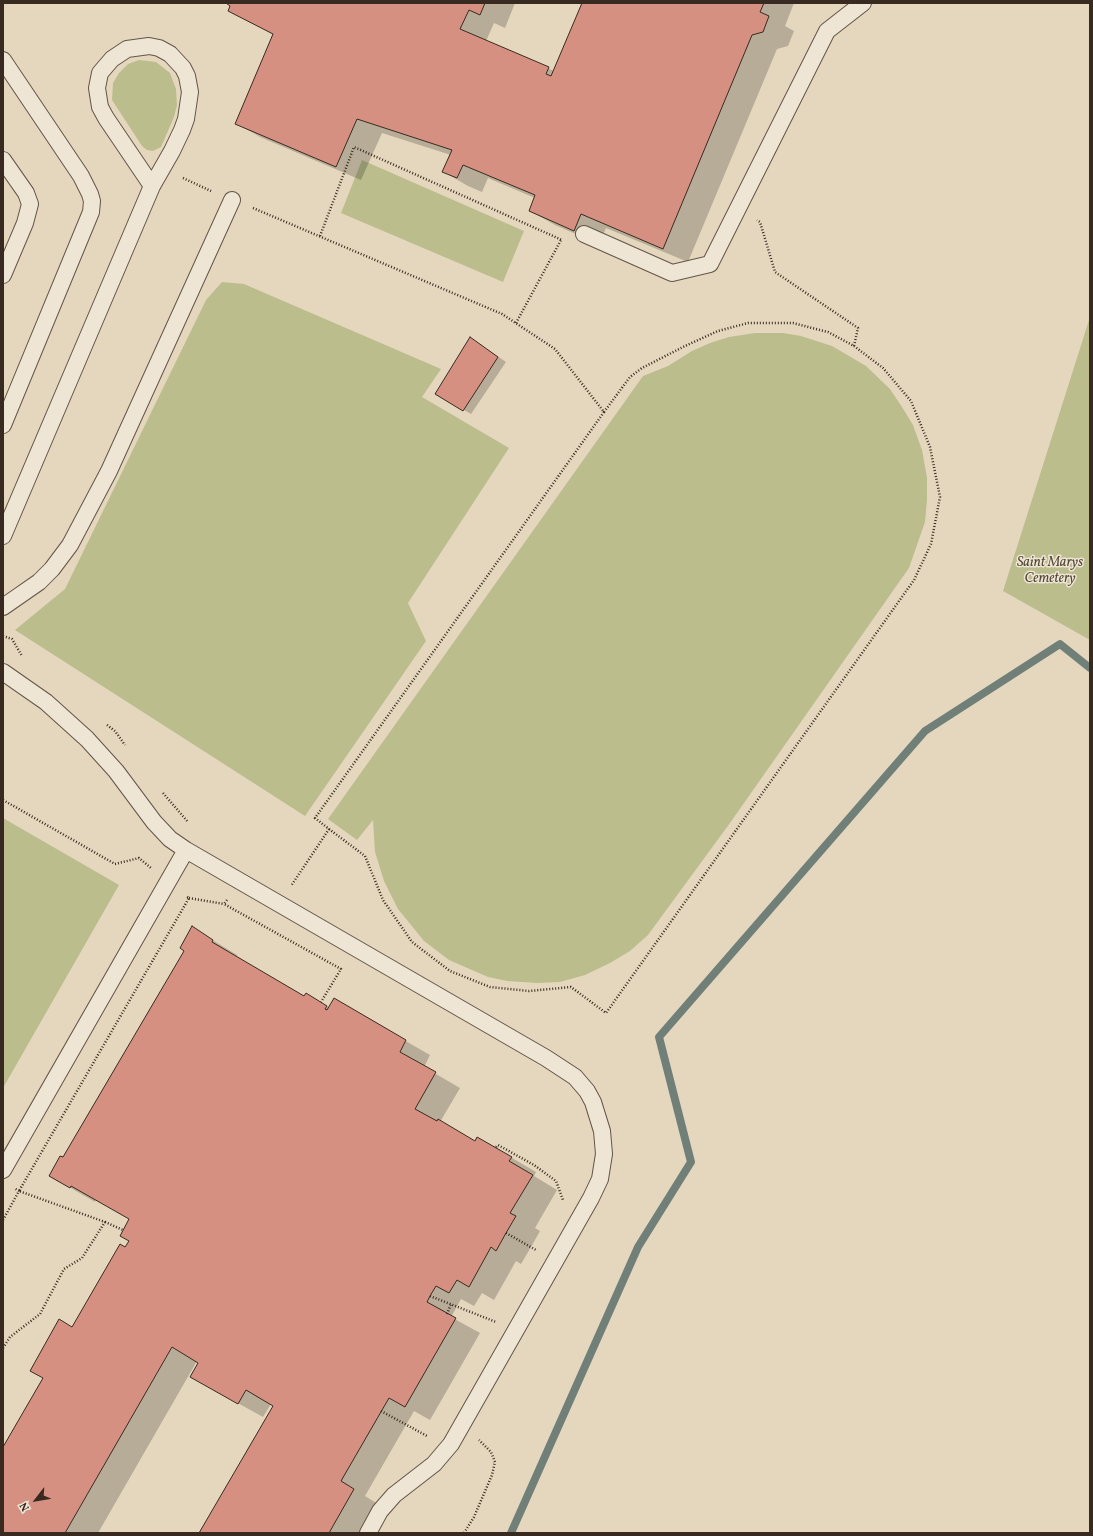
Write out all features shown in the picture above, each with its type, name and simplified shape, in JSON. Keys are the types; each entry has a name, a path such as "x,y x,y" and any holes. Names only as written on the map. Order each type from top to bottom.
{"lane":[{"path":"584,234 672,273 710,264 827,31 863,3"},
{"path":"3,536 152,186 182,130 188,108 190,92 187,76 176,60 166,51 149,46 127,49 112,59 100,73 97,88 100,107 106,118 152,186"},
{"path":"3,60 80,176 90,194 92,201 91,212 3,425"},
{"path":"3,160 26,193 30,204 25,222 3,275"},
{"path":"3,607 33,587 52,569 74,539 109,471 232,200"},
{"path":"3,672 46,702 77,728 116,771 157,825 170,839 186,850 566,1071 575,1077 587,1091 598,1114 604,1149 598,1184 591,1198 451,1444 434,1464 394,1495 380,1512 368,1533"},
{"path":"6,1178 186,850"}],"path":[{"path":"320,236 354,147 561,240 584,234"},
{"path":"182,178 502,314 555,349 604,412"},
{"path":"736,212 760,222 775,272 858,328 854,346"},
{"path":"516,323 561,240"},
{"path":"748,323 793,324 828,332 854,346 883,368 911,401 930,447 940,497 931,544 914,580 606,1013 572,987 529,991 490,987 450,971 412,942 383,900 365,856 316,818 630,377 642,368 684,346 718,331 748,323"},
{"path":"280,904 329,829"},
{"path":"189,898 224,904"},
{"path":"496,1147 498,1145 534,1165 556,1181 563,1196 563,1203"},
{"path":"6,1178 19,1191 123,1230"},
{"path":"3,1220 19,1191"},
{"path":"3,1348 10,1337 40,1314 64,1269 82,1258 105,1222"},
{"path":"430,1296 499,1324"},
{"path":"448,1314 451,1304"},
{"path":"381,1411 432,1439"},
{"path":"460,1428 481,1442 491,1452 495,1462 492,1475 474,1517 464,1533"}],"green space":[{"path":"139,60 156,62 170,73 176,89 177,105 174,117 161,147 153,151 147,150 142,146 112,100 113,83 119,73 128,64"},
{"path":"362,160 524,231 503,282 341,213"},
{"path":"222,282 244,284 441,369 422,397 509,448 408,603 426,641 305,816 15,630 65,589 206,300"},
{"name":"Saint Marys Cemetery","path":"1090,317 1090,640 1003,591"},
{"path":"755,333 783,333 801,336 832,346 866,366 890,389 902,407 913,425 922,450 927,478 925,522 909,568 730,823 648,935 630,951 585,975 560,982 537,983 507,981 488,977 449,960 424,941 398,909 384,881 375,852 373,820 357,840 328,819 643,376 668,366 692,351 710,343 729,337"},
{"path":"3,818 119,885 3,1088"}],"building":[{"path":"226,3 485,3 480,15 469,10 460,29 549,67 546,74 551,76 582,3 764,3 760,12 769,16 763,32 752,35 663,249 581,214 574,231 529,211 535,195 463,165 457,178 442,172 452,150 357,119 336,167 235,124 273,34 228,11 230,6"},
{"path":"470,337 498,357 463,411 435,394"},
{"path":"192,926 213,940 212,942 304,996 306,993 327,1006 325,1009 327,1010 334,998 406,1040 400,1052 436,1072 415,1109 437,1121 438,1119 475,1141 477,1137 512,1157 509,1161 533,1175 510,1213 516,1216 496,1251 491,1247 469,1287 457,1280 449,1293 436,1286 430,1296 427,1302 456,1318 405,1407 389,1398 341,1481 354,1489 329,1533 199,1533 273,1406 246,1390 238,1404 190,1377 198,1363 172,1347 65,1533 3,1533 3,1447 43,1378 30,1371 59,1319 72,1327 120,1244 125,1247 129,1241 120,1236 129,1219 71,1186 70,1188 49,1176 60,1156 63,1157 184,951 180,948"}],"waterway":[{"path":"511,1533 638,1247 691,1162 659,1037 925,731 1060,644 1090,668"}]}
